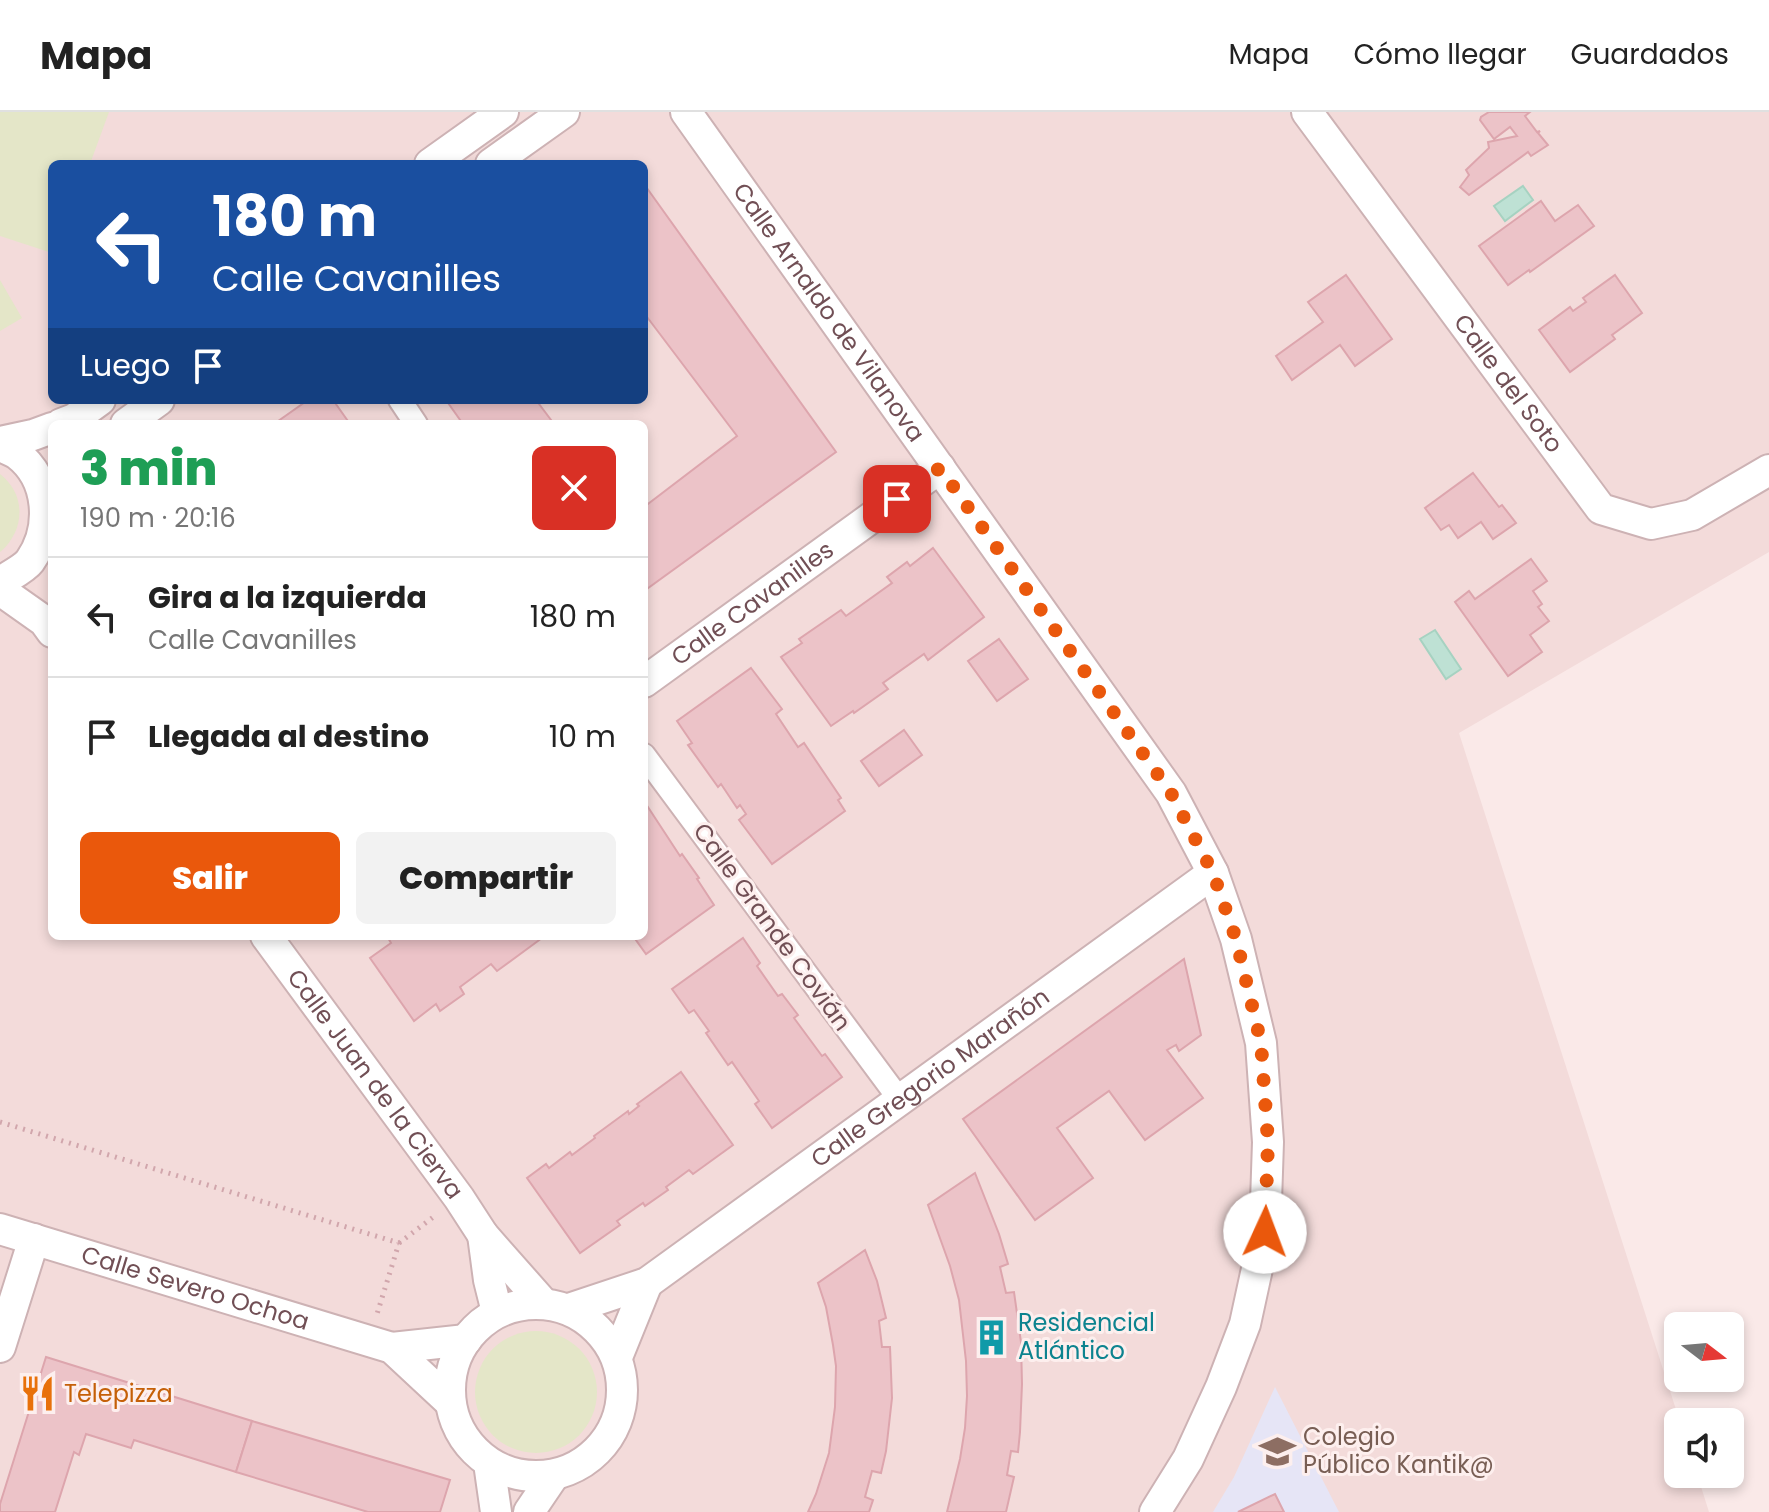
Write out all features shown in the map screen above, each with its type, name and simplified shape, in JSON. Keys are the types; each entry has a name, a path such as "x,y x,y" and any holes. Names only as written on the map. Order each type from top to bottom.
{"street":[{"path":"436,160 503,112"},
{"path":"497,160 564,112"},
{"name":"Calle Arnaldo de Vilanova","path":"686,112 1171,793 1213,873 1236,939 1261,1043 1268,1142 1265,1232 1245,1324 1221,1387 1188,1459 1155,1512"},
{"name":"Calle del Soto","path":"1307,112 1601,509 1651,524 1692,515 1769,470"},
{"path":"71,420 95,404"},
{"path":"132,420 154,404"},
{"path":"0,444 48,429"},
{"path":"0,444 35,473 48,493 44,532 29,563 0,582"},
{"name":"Calle Cavanilles","path":"648,679 940,468"},
{"path":"29,563 48,627"},
{"path":"0,590 48,627"},
{"name":"Calle Grande Covián","path":"648,760 900,1100"},
{"name":"Calle Gregorio Marañón","path":"556,1306 647,1283 1213,873"},
{"name":"Calle Juan de la Cierva","path":"278,940 483,1235 556,1306"},
{"name":"Calle Severo Ochoa","path":"0,1229 380,1344 466,1340"},
{"name":"Calle Juan de la Cierva","path":"483,1235 497,1312"},
{"path":"0,1347 34,1239"},
{"path":"617,1357 647,1283"},
{"path":"520,1304 556,1306 589,1320 605,1337 617,1357 623,1382 622,1407 613,1431 598,1451 578,1466 554,1475 532,1477 489,1463 470,1446 457,1425 450,1402 450,1380 466,1340 480,1324 497,1312 520,1304"},
{"name":"Calle Severo Ochoa","path":"380,1344 450,1402"},
{"path":"489,1463 496,1512"},
{"path":"529,1512 554,1475"}],"path":[{"path":"0,1122 399,1243"},
{"path":"380,1344 399,1243 459,1198"}],"shaded area":[{"path":"0,112 1769,112 1769,552 1459,733 1664,1372 1664,1392 1670,1392 1676,1408 1664,1408 1664,1488 1701,1488 1709,1512 0,1512"},
{"path":"0,112 109,112 91,160 48,160 48,252 0,236"},
{"path":"1523,186 1533,200 1505,221 1494,206"},
{"path":"0,280 22,318 0,331"},
{"path":"0,474 15,492 20,513 14,534 0,552"},
{"path":"1435,630 1461,669 1446,679 1420,639"},
{"path":"536,1331 559,1335 579,1349 593,1369 597,1392 593,1415 579,1435 559,1449 536,1453 513,1449 493,1435 479,1415 475,1392 479,1369 493,1349 513,1335"},
{"name":"Colegio Público Kantik@","path":"1275,1387 1339,1512 1213,1512 1234,1477"}],"building":[{"path":"1489,112 1530,112 1525,116 1537,132 1540,131 1538,133 1548,145 1531,156 1528,152 1469,195 1460,187 1469,175 1466,170 1489,148 1488,142 1517,136 1510,127 1494,139 1480,120"},
{"path":"648,190 836,452 648,588 648,504 737,436 648,318"},
{"path":"1541,201 1555,221 1578,205 1594,226 1508,285 1479,246"},
{"path":"1346,275 1392,339 1355,366 1340,345 1292,380 1276,356 1323,322 1308,302"},
{"path":"1615,275 1642,313 1612,335 1615,339 1570,372 1539,330 1570,307 1573,311 1586,302 1583,298"},
{"path":"302,404 336,404 347,420 280,420"},
{"path":"449,404 539,404 551,420 460,420"},
{"path":"1473,473 1499,507 1502,505 1516,523 1493,539 1481,522 1458,538 1449,525 1441,530 1425,508"},
{"path":"933,548 984,617 928,660 924,654 883,683 888,689 831,726 781,657 802,643 799,639 841,610 846,616 892,583 887,577 907,562 910,566"},
{"path":"1531,559 1547,581 1533,591 1542,604 1538,607 1549,621 1530,635 1542,652 1508,676 1455,602 1469,591 1475,599"},
{"path":"999,639 1028,679 997,701 968,661"},
{"path":"751,668 782,709 776,714 798,747 804,743 841,798 838,800 845,811 772,864 739,820 746,814 740,805 737,808 721,784 718,787 688,745 692,743 677,721"},
{"path":"904,730 922,755 879,786 861,761"},
{"path":"648,807 680,856 682,854 699,878 714,905 646,954 636,940 648,940"},
{"path":"743,938 760,963 757,966 778,996 782,994 798,1015 794,1018 842,1077 772,1128 755,1104 759,1101 732,1062 728,1065 694,1010 689,1013 672,989"},
{"path":"389,940 539,940 497,971 491,964 460,987 464,994 440,1011 436,1004 414,1021 370,958 391,943"},
{"path":"1184,959 1201,1035 1179,1051 1176,1045 1167,1050 1203,1098 1145,1140 1109,1091 1057,1128 1093,1178 1035,1220 963,1119"},
{"path":"681,1072 733,1145 693,1174 689,1170 666,1187 668,1190 617,1221 620,1225 580,1253 527,1178 546,1164 549,1168 570,1152 572,1155"},
{"name":"Residencial Atlántico","path":"975,1173 1008,1264 1000,1267 1006,1293 1014,1292 1021,1342 1020,1432 1018,1452 1011,1451 1007,1475 1014,1477 1006,1512 947,1512 965,1428 966,1361 959,1300 928,1205"},
{"path":"865,1250 886,1318 879,1321 882,1347 890,1347 892,1398 886,1451 881,1473 872,1471 865,1497 873,1500 869,1512 808,1512 829,1453 835,1407 836,1366 826,1307 818,1283"},
{"path":"46,1357 252,1421 236,1472 134,1440 131,1448 86,1434 79,1455 74,1452 55,1512 0,1512"},
{"path":"252,1421 450,1480 440,1512 368,1512 236,1472"},
{"path":"1275,1494 1284,1512 1238,1512"}],"place":[{"name":"Residencial Atlántico","path":"992,1337"},
{"name":"Telepizza","path":"38,1394"},
{"name":"Colegio Público Kantik@","path":"1277,1451"}],"route":[{"path":"897,499 940,468 1171,793 1213,873 1236,939 1261,1043 1268,1142 1265,1232"}]}
